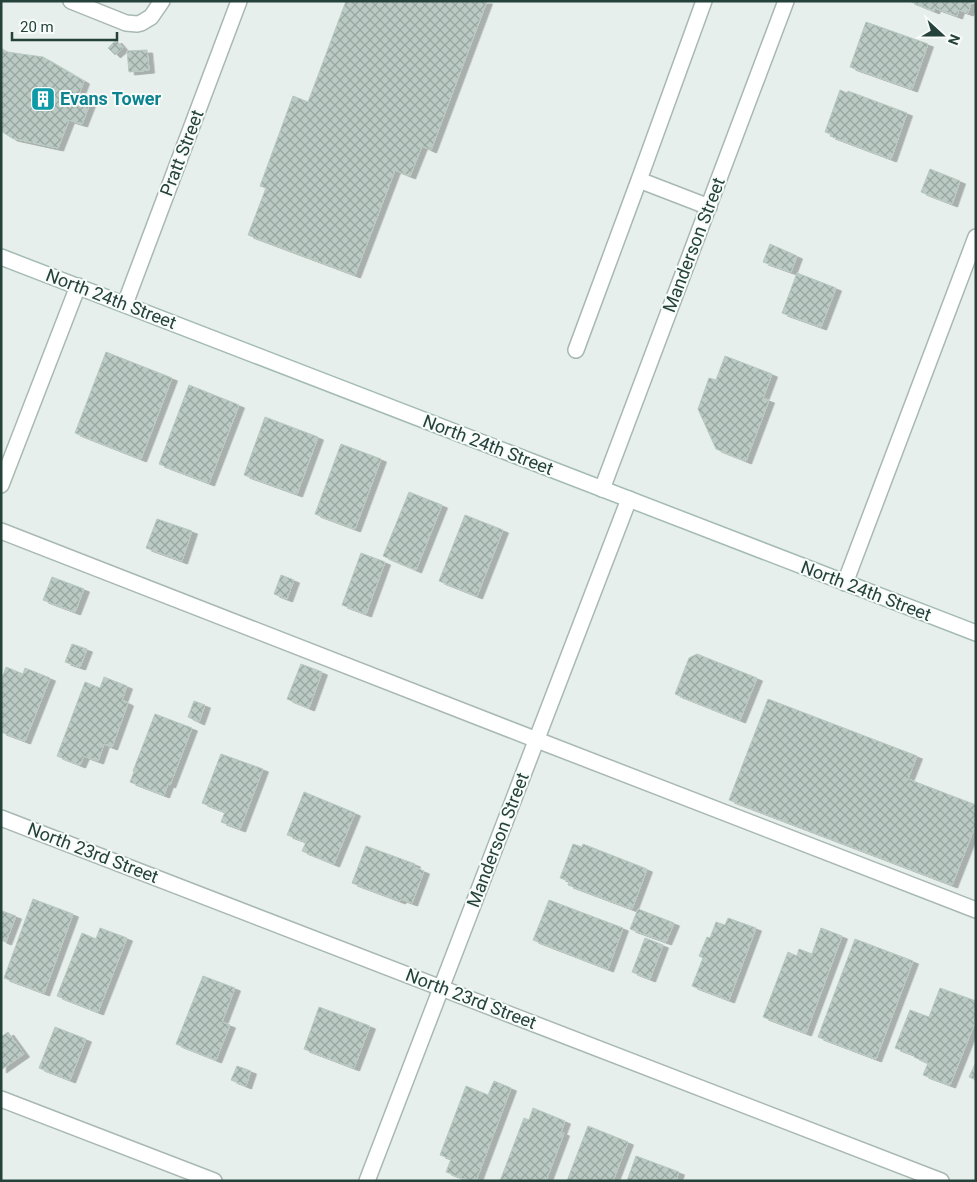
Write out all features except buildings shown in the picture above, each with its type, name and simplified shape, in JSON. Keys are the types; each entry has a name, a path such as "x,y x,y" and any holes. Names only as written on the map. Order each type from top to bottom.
{"street":[{"path":"71,1 126,23 137,24 152,17 162,1"},
{"name":"Pratt Street","path":"125,304 239,1"},
{"path":"576,350 704,1"},
{"name":"Manderson Street","path":"602,489 786,1"},
{"path":"639,180 709,207"},
{"path":"845,583 976,237"},
{"name":"North 24th Street","path":"1,257 976,634"},
{"path":"1,485 78,286"},
{"name":"Manderson Street","path":"367,1181 629,500"},
{"path":"1,531 976,910"},
{"name":"North 23rd Street","path":"1,818 941,1181"},
{"path":"1,1099 214,1181"}],"place":[{"name":"Evans Tower","path":"43,99"}]}
